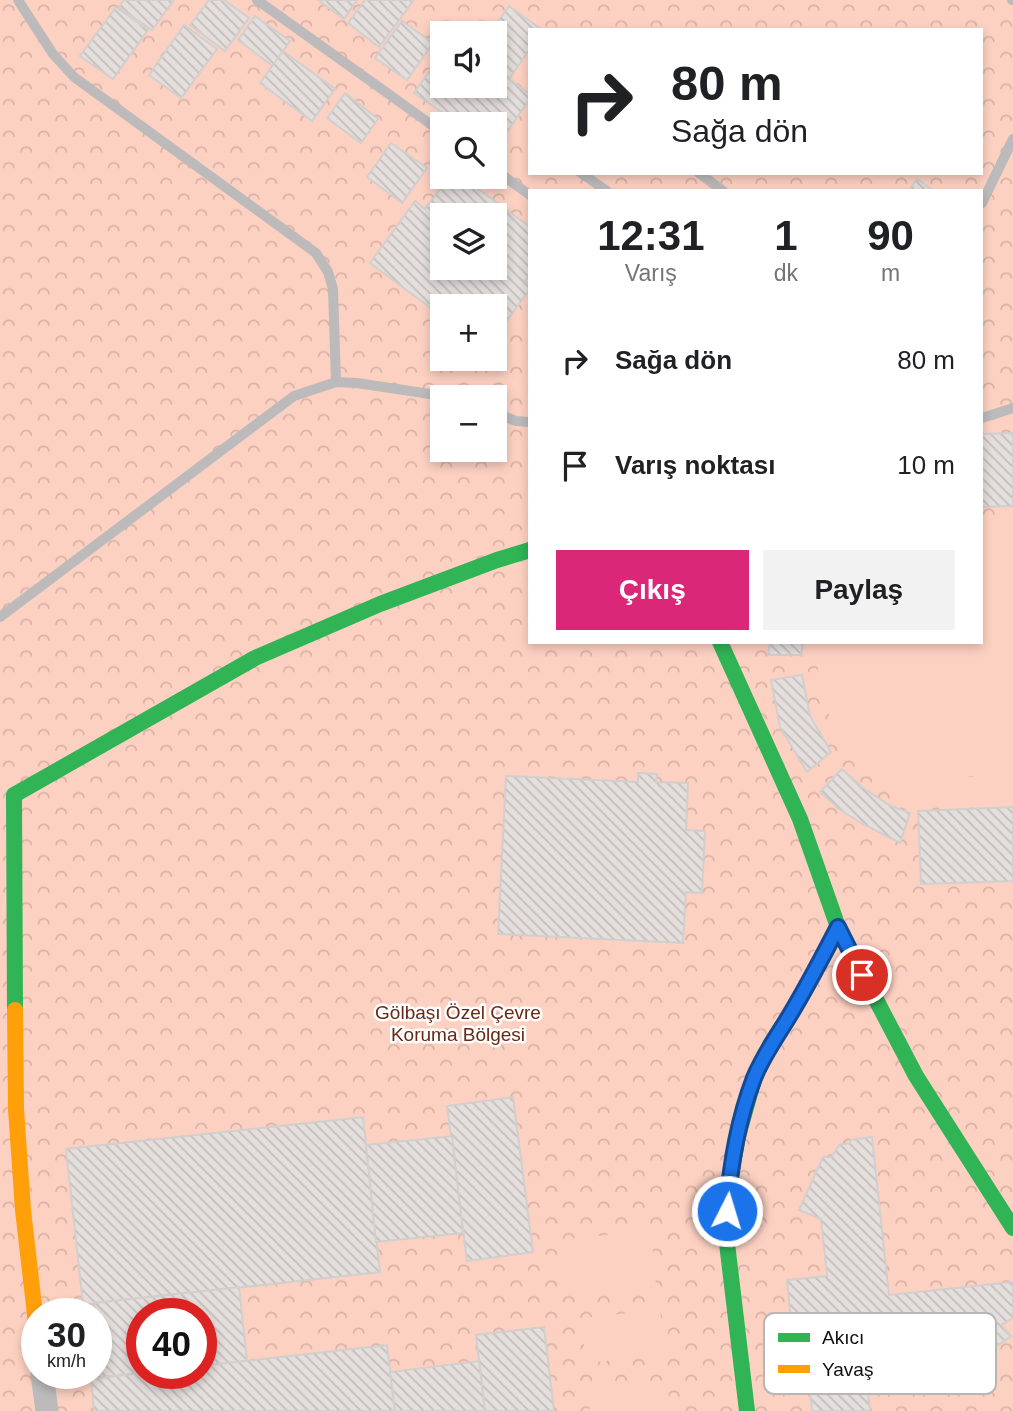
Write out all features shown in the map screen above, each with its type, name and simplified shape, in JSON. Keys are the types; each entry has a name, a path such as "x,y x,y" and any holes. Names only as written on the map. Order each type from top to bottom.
{"street":[{"path":"33,1298 23,1210 16,1109 7,799 255,658 380,604 528,551"},
{"path":"721,644 800,819 838,927 916,1076 1013,1228"},
{"path":"747,1411 726,1235 729,1186 737,1136 754,1079 770,1045 794,1009 838,927"},
{"path":"44,1389 47,1411"}],"lane":[{"path":"18,0 36,29 74,78 316,253 328,272 333,289 335,382"},
{"path":"257,0 430,124"},
{"path":"983,201 1013,139"},
{"path":"584,175 604,189"},
{"path":"702,175 720,189"},
{"path":"507,179 528,194"},
{"path":"0,617 294,396 335,382 430,394"},
{"path":"983,418 1013,408"},
{"path":"507,418 528,422"}],"green space":[{"name":"Gölbaşı Özel Çevre Koruma Bölgesi","path":"0,0 1013,0 1013,1411 0,1411"},
{"path":"1013,515 1013,774 927,774 947,778 1013,775 1013,800 955,803 921,801 897,793 876,780 857,762 842,741 822,692 818,644 983,644 983,516"},
{"path":"651,1231 656,1286 561,1296 556,1240"},
{"path":"660,1310 665,1355 586,1363 581,1318"},
{"path":"667,1380 670,1411 590,1411 587,1389"}],"building":[{"path":"124,0 174,0 152,30 119,7"},
{"path":"209,0 224,0 249,18 225,51 190,25"},
{"path":"318,0 357,0 344,19"},
{"path":"365,0 414,0 379,47 348,23"},
{"path":"509,6 539,28 528,28 528,52 509,79 528,93 528,102 507,132 507,112 442,112 414,93 430,70 430,98 507,98 507,21 498,21"},
{"path":"116,7 148,30 113,79 80,56"},
{"path":"255,16 290,41 273,66 238,40"},
{"path":"402,21 430,41 430,47 407,80 375,58"},
{"path":"184,25 217,49 181,98 149,75"},
{"path":"283,51 335,89 312,121 260,83"},
{"path":"345,93 378,119 361,143 327,118"},
{"path":"391,143 427,168 402,203 367,177"},
{"path":"917,179 931,189 910,189"},
{"path":"440,189 478,189 497,203 430,203 430,280 507,280 507,210 528,226 528,277 525,281 528,283 528,292 507,321 507,294 430,294 430,307 370,263 415,201 425,209"},
{"path":"1013,433 1013,506 983,507 983,434"},
{"path":"770,644 803,644 801,655 768,655"},
{"path":"802,675 810,716 831,752 807,772 780,727 771,680"},
{"path":"842,769 863,788 891,806 910,813 900,843 839,809 820,792"},
{"path":"638,773 657,774 656,782 688,783 686,830 705,831 702,893 686,892 683,943 498,934 506,776 638,782"},
{"path":"1013,807 1013,881 921,884 918,811"},
{"path":"513,1097 533,1252 467,1261 447,1106"},
{"path":"363,1117 380,1272 126,1298 126,1300 112,1302 112,1298 82,1298 66,1149"},
{"path":"452,1136 463,1233 376,1242 366,1145"},
{"path":"872,1137 889,1295 1013,1282 1013,1318 1001,1325 1011,1336 996,1346 996,1313 790,1313 787,1280 827,1276 821,1219 799,1210 823,1157 832,1157 839,1145 850,1143 850,1140"},
{"path":"239,1287 247,1361 217,1364 217,1298 139,1298"},
{"path":"126,1299 126,1375 112,1376 112,1301"},
{"path":"544,1327 554,1411 485,1411 476,1335"},
{"path":"387,1345 395,1411 94,1411 92,1389 112,1389 112,1377 126,1375 126,1389 217,1389 217,1364"},
{"path":"479,1361 485,1411 395,1411 390,1372"},
{"path":"810,1394 868,1394 870,1411 812,1411"}],"traffic: fast":[{"path":"15,1010 14,795 255,658 380,604 528,551"},
{"path":"721,644 800,819 838,927 794,1009 770,1045 754,1079 738,1136 729,1186 726,1235 747,1411"},
{"path":"838,927 916,1076 1013,1228"}],"traffic: slow":[{"path":"15,1010 16,1109 23,1210 33,1298"}],"route":[{"path":"727,1211 737,1136 754,1079 770,1045 794,1009 838,927 862,975"}]}
